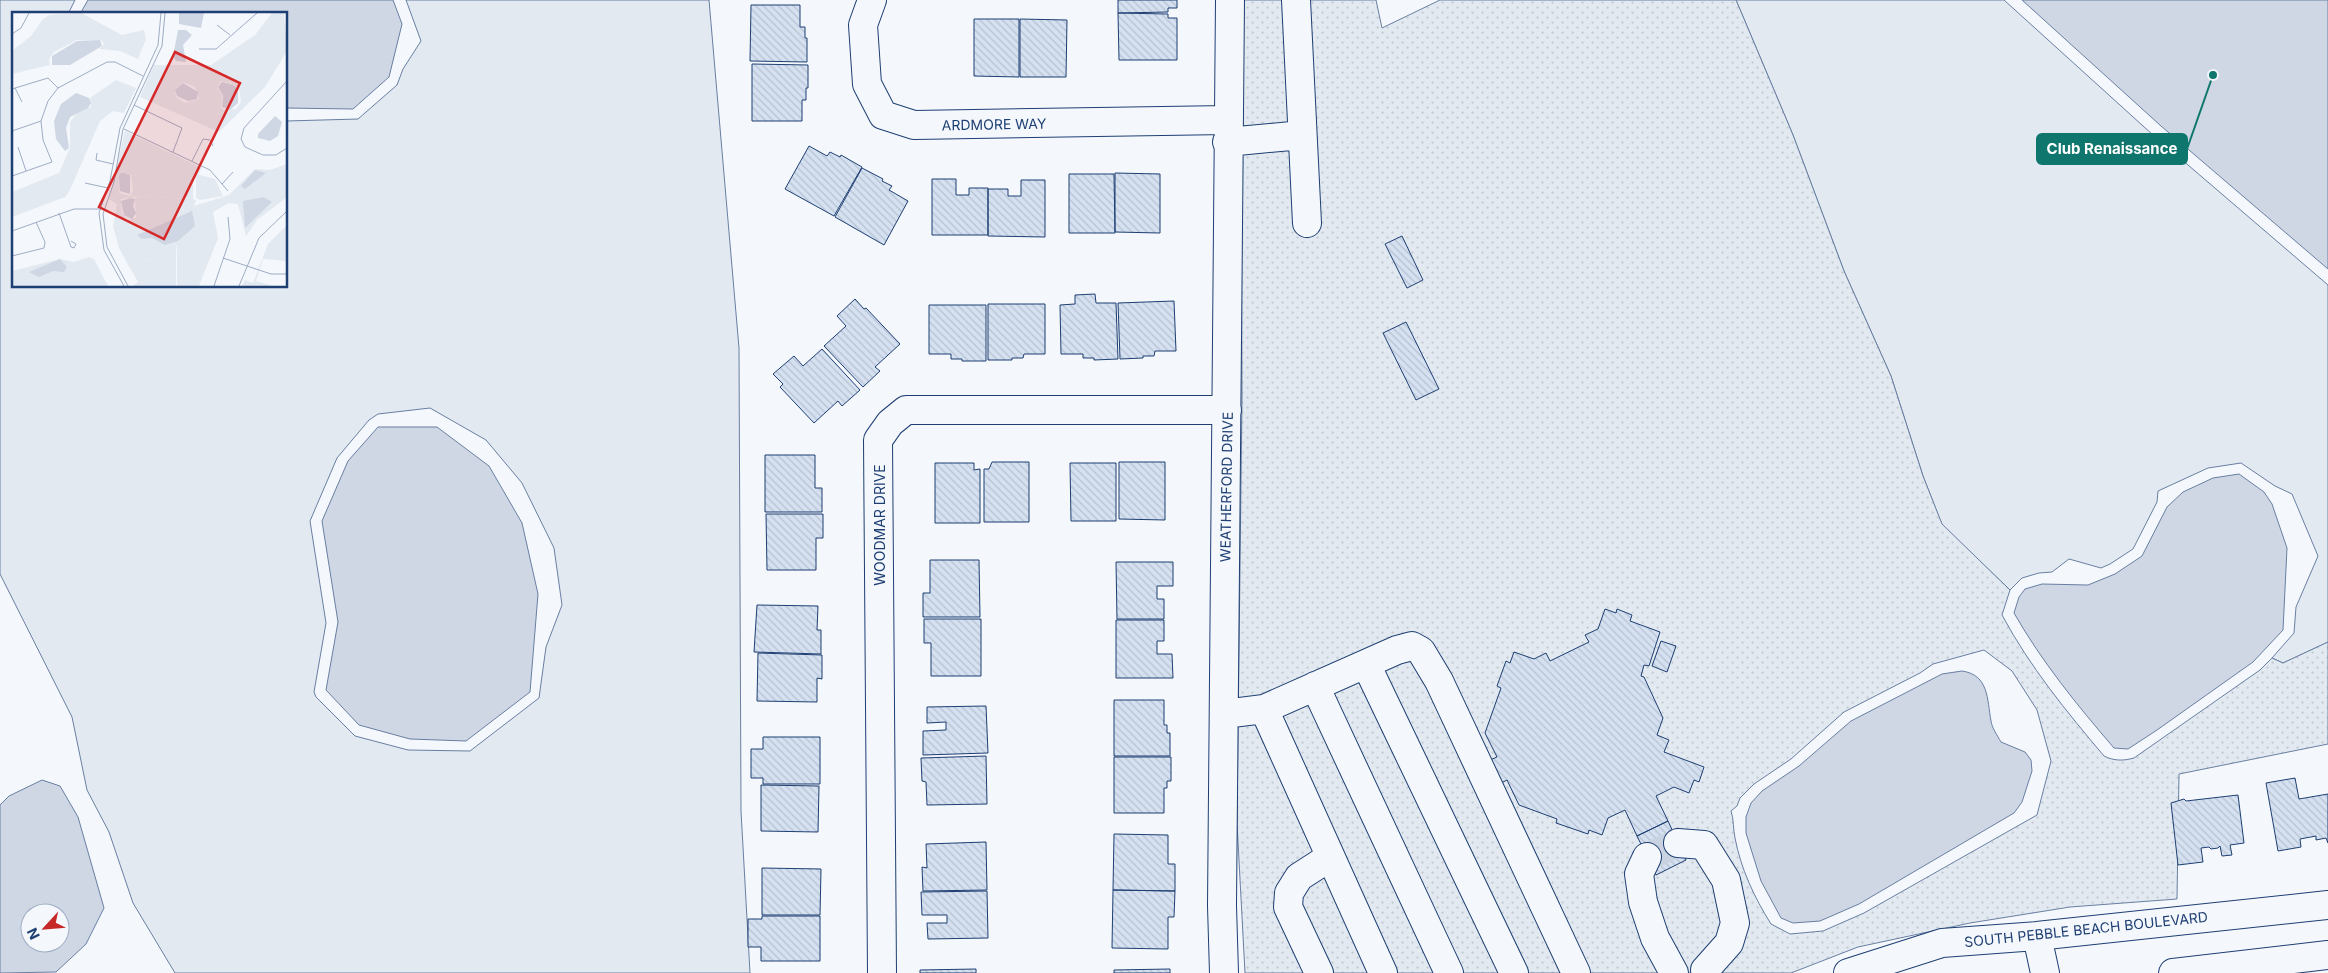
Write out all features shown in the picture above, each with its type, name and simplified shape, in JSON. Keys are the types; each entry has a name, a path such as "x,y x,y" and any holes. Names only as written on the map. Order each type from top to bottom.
{"street":[{"name":"ARDMORE WAY","path":"872,0 863,25 868,84 883,115 914,126 1227,131 1302,135"},
{"name":"WEATHERFORD DRIVE","path":"1224,973 1222,906 1227,410 1227,131 1230,0"},
{"path":"1296,0 1307,222"},
{"name":"WOODMAR DRIVE","path":"882,973 878,440 890,423 906,410 1227,410"},
{"path":"1224,714 1264,709 1397,650 1412,646 1421,651 1439,681 1576,973"},
{"path":"1366,664 1514,973"},
{"path":"1315,686 1449,973"},
{"path":"1264,709 1384,973"},
{"path":"1678,843 1704,845 1726,880 1735,923 1728,943 1701,972"},
{"path":"1648,856 1639,874 1643,902 1655,938 1674,973"},
{"path":"1319,973 1288,907 1288,900 1289,892 1299,877 1330,857"},
{"name":"SOUTH PEBBLE BEACH BOULEVARD","path":"1848,973 1942,943 2037,936 2328,904"},
{"path":"2037,936 2045,973"},
{"path":"2173,973 2328,955"}],"shaded area":[{"path":"0,0 75,0 69,12 12,12 12,288 288,288 288,121 358,119 397,85 403,69 421,41 406,0 709,0 739,348 741,811 750,973 175,973 133,903 109,832 87,790 72,717 0,574","holes":["430,408 486,440 522,483 554,548 562,605 546,647 539,698 470,751 408,750 355,736 316,697 314,692 326,623 310,521 337,458 369,420 378,414"]},
{"path":"88,0 393,0 402,24 389,77 353,109 288,108 288,12 81,12"},
{"path":"1244,0 1376,0 1382,28 1440,0 1736,0 1793,135 1844,271 1891,376 1923,476 1942,524 2010,590 2002,615 2024,653 2062,705 2104,756 2115,760 2130,759 2260,670 2272,658 2283,663 2328,642 2328,744 2179,774 2177,899 2070,907 1970,923 1858,947 1791,973 1245,973 1237,823 1242,398 1241,119","holes":["1984,650 2012,671 2037,710 2051,761 2037,815 1864,913 1823,931 1790,934 1771,924 1749,882 1734,835 1731,811 1737,806 1740,798 1754,784 1791,759 1844,712 1920,673 1933,664"]},
{"path":"1736,0 2004,0 2153,135 2328,285 2328,642 2283,663 2272,658 2294,633 2296,607 2318,556 2292,494 2275,486 2241,463 2208,468 2158,491 2157,502 2133,549 2110,564 2101,568 2069,559 2052,572 2039,573 2022,578 2010,590 1942,525 1923,476 1891,376 1844,271 1793,135"},
{"path":"2022,0 2328,0 2328,269 2161,126"},
{"path":"378,427 437,427 489,466 522,523 538,594 530,692 466,741 410,739 359,725 326,690 338,622 322,521 348,461"},
{"path":"2239,474 2264,492 2272,504 2287,548 2283,630 2253,662 2157,730 2128,749 2114,748 2036,649 2014,613 2019,597 2025,589 2042,584 2088,585 2115,574 2142,556 2167,507 2183,492 2213,478"},
{"path":"1962,671 1971,673 1982,683 1987,697 1992,724 2001,742 2025,752 2031,760 2032,771 2022,802 2014,813 1859,904 1820,921 1793,923 1781,918 1761,881 1746,833 1746,817 1751,803 1762,791 1799,766 1851,721 1942,674"},
{"path":"42,780 60,786 78,817 104,908 86,944 56,972 0,973 0,805 9,796"}],"building":[{"path":"1118,0 1177,0 1177,8 1168,8 1168,12 1118,13"},
{"path":"751,5 800,5 800,27 805,27 805,38 807,38 807,62 750,61"},
{"path":"1118,13 1168,14 1168,18 1177,18 1177,60 1119,60"},
{"path":"974,19 1019,19 1019,77 974,76"},
{"path":"1020,19 1067,20 1066,77 1020,77"},
{"path":"752,64 808,65 808,88 806,88 806,100 802,100 802,121 752,121"},
{"path":"809,146 827,156 830,152 840,157 841,155 862,167 834,216 785,189"},
{"path":"862,168 883,179 882,181 892,186 889,190 908,201 884,245 835,217"},
{"path":"1115,173 1160,174 1160,233 1115,232"},
{"path":"1069,174 1114,174 1115,233 1069,233"},
{"path":"932,179 956,179 956,195 969,195 969,188 988,188 988,235 932,235"},
{"path":"1021,180 1045,180 1045,237 988,236 988,189 1008,189 1008,196 1021,196"},
{"path":"1402,236 1423,280 1407,288 1385,244"},
{"path":"1095,294 1096,303 1116,303 1118,359 1094,360 1094,358 1083,358 1083,354 1061,354 1060,305 1075,304 1075,295"},
{"path":"855,299 900,344 875,367 880,371 863,387 824,346 846,326 837,316"},
{"path":"1174,301 1176,351 1155,351 1154,356 1120,359 1118,303"},
{"path":"988,304 1045,304 1045,354 1024,354 1023,358 1012,358 1012,360 988,360"},
{"path":"929,305 986,305 986,361 962,361 962,359 951,359 951,354 929,354"},
{"path":"1406,322 1439,389 1416,400 1383,333"},
{"path":"822,349 860,390 842,406 838,401 814,423 780,387 783,384 773,374 794,356 803,366"},
{"path":"765,455 815,455 815,488 822,488 822,512 765,512"},
{"path":"992,462 1029,462 1029,522 984,522 984,469 989,469"},
{"path":"1119,462 1165,462 1165,520 1119,519"},
{"path":"935,463 974,463 974,470 980,469 980,523 935,523"},
{"path":"1070,463 1116,463 1116,521 1071,521"},
{"path":"766,514 823,514 823,538 816,538 816,570 767,570"},
{"path":"930,560 979,560 980,617 923,617 923,593 930,593"},
{"path":"1116,562 1173,562 1173,586 1157,586 1157,599 1164,599 1164,619 1117,619"},
{"path":"757,605 818,606 817,630 821,630 821,654 754,652"},
{"path":"1605,609 1616,613 1617,609 1632,615 1630,621 1660,632 1649,666 1644,665 1641,676 1644,677 1663,718 1657,735 1669,740 1664,752 1704,767 1699,782 1694,780 1689,793 1674,787 1656,796 1668,821 1637,836 1625,810 1608,818 1602,835 1589,830 1588,834 1556,823 1557,819 1519,805 1507,780 1501,783 1490,760 1497,757 1485,733 1501,688 1497,686 1506,661 1510,663 1514,652 1534,659 1546,653 1550,661 1589,642 1585,635 1598,629"},
{"path":"924,619 981,619 981,676 931,676 931,643 924,643"},
{"path":"1116,620 1164,620 1164,641 1157,641 1157,654 1172,654 1173,678 1116,678"},
{"path":"1661,641 1676,646 1667,672 1652,666"},
{"path":"758,653 822,655 822,679 817,678 817,702 757,701"},
{"path":"1114,700 1164,700 1164,725 1167,725 1167,733 1170,733 1170,756 1114,756"},
{"path":"986,706 988,753 923,755 923,731 946,730 946,722 927,723 927,707"},
{"path":"763,737 820,737 820,784 763,784 763,778 751,778 751,749 763,749"},
{"path":"986,756 987,804 927,805 926,782 922,781 921,758"},
{"path":"1114,757 1171,757 1171,781 1167,781 1167,788 1164,788 1164,813 1114,813"},
{"path":"2295,778 2299,799 2328,794 2328,843 2326,838 2316,840 2316,836 2300,839 2301,847 2278,851 2266,783"},
{"path":"761,785 819,786 818,832 761,831"},
{"path":"2238,795 2244,843 2230,845 2232,855 2222,856 2220,846 2211,849 2209,847 2201,848 2203,862 2178,865 2171,803 2184,799 2186,801"},
{"path":"1668,821 1686,860 1656,875 1637,836"},
{"path":"1114,834 1168,835 1168,864 1175,864 1175,891 1113,890"},
{"path":"986,842 987,890 923,891 922,867 927,868 926,844"},
{"path":"762,868 821,869 820,915 762,915"},
{"path":"1113,890 1175,891 1174,917 1168,917 1168,949 1112,948"},
{"path":"987,891 988,938 928,939 927,923 947,923 947,915 922,915 921,892"},
{"path":"762,916 820,916 820,961 761,961 761,947 748,947 748,919 762,919"},
{"path":"976,969 976,973 920,973 920,970"},
{"path":"1170,969 1170,973 1114,973 1114,970"}],"tunnel":[{"path":"1647,857 1678,843"}],"place":[{"name":"Club Renaissance","path":"2213,75"}]}
